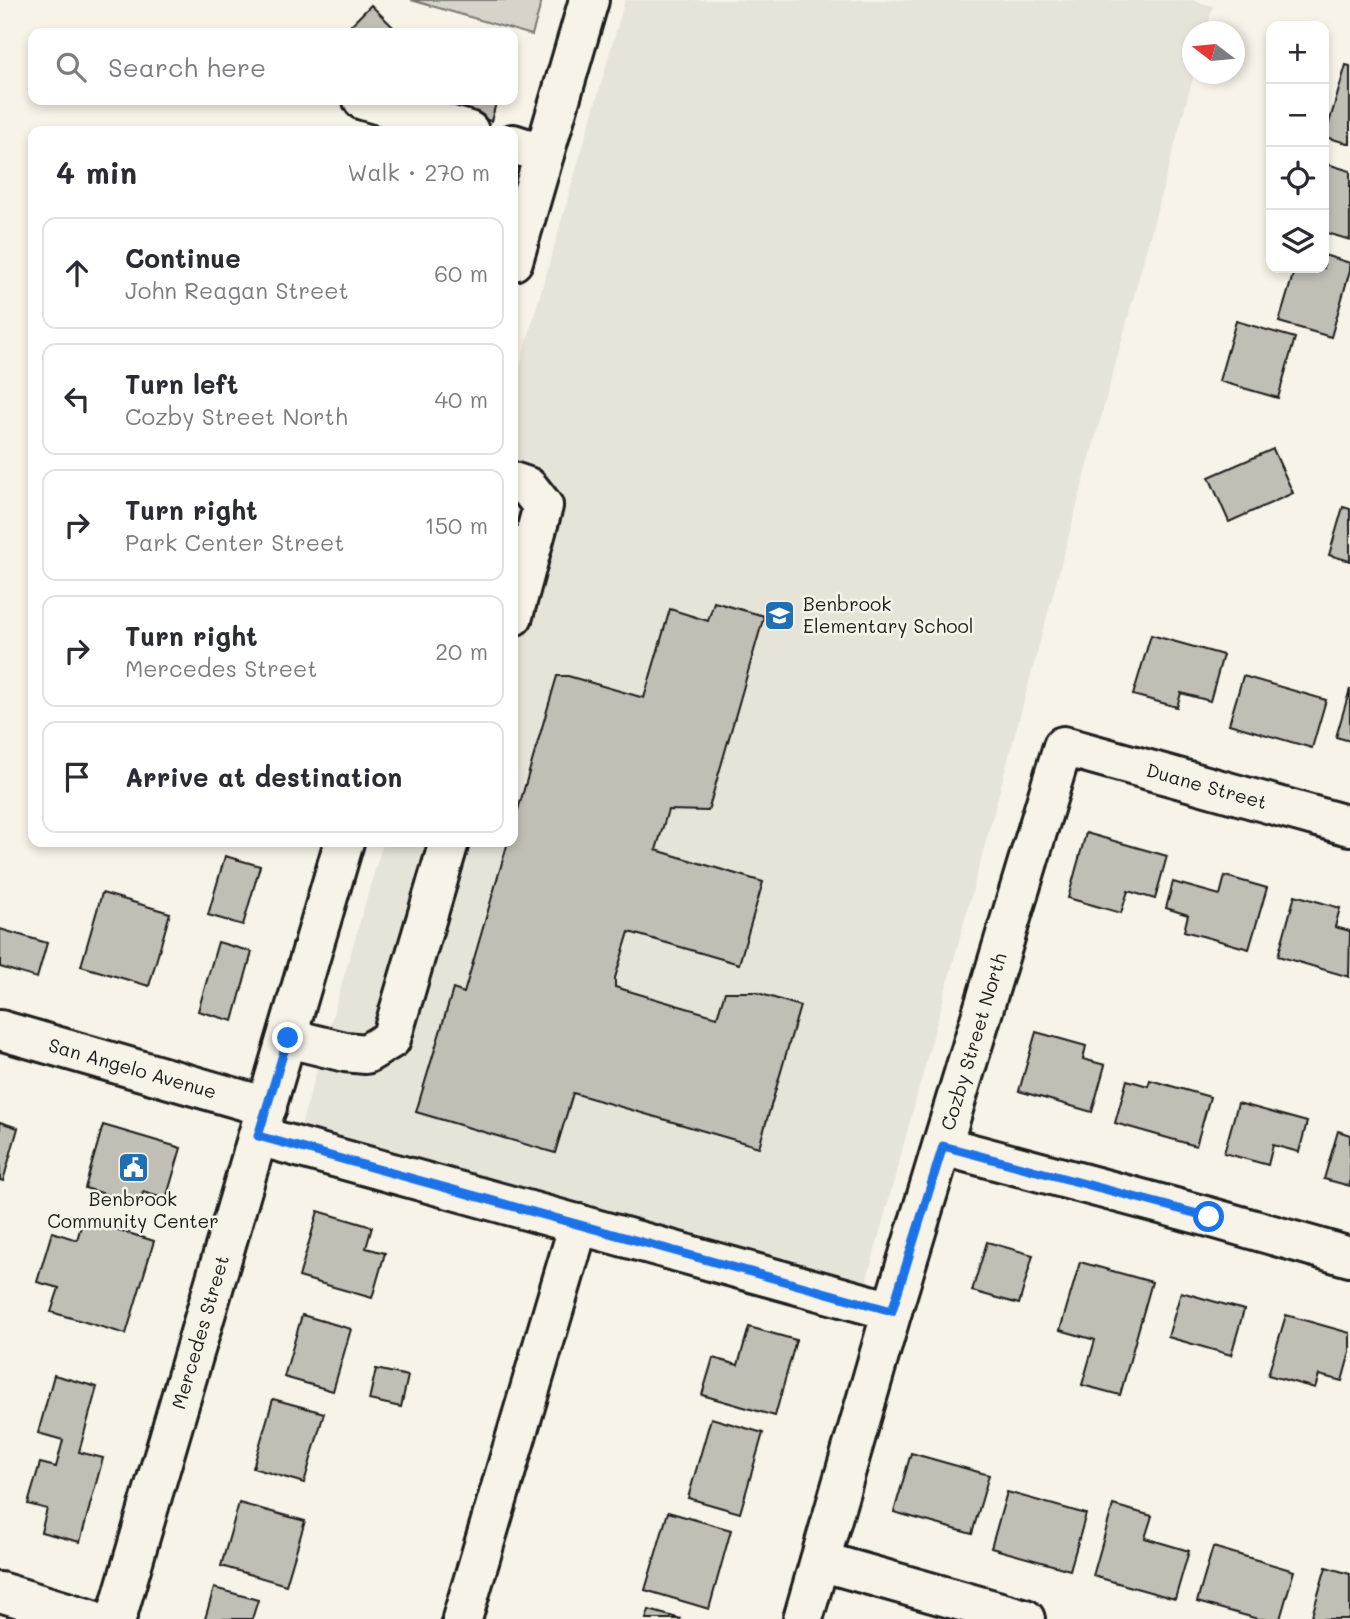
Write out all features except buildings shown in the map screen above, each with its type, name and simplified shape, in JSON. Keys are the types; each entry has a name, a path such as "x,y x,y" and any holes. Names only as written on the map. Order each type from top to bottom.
{"street":[{"path":"518,224 528,149 589,0"},
{"path":"380,105 452,126"},
{"path":"518,484 528,487 542,506 518,597"},
{"name":"Duane Street","path":"1063,746 1350,826"},
{"name":"Cozby Street North","path":"803,1619 892,1311 1063,746"},
{"name":"Mercedes Street","path":"117,1619 343,847"},
{"path":"288,1038 345,1052 366,1054 391,1039 448,847"},
{"name":"San Angelo Avenue","path":"0,1030 263,1121 579,1224 892,1311"},
{"path":"943,1146 1350,1257"},
{"path":"463,1619 579,1224"},
{"path":"820,1561 1025,1619"},
{"path":"0,1592 90,1619"}],"shaded area":[{"path":"411,0 542,0 532,35 518,31 518,28 508,28"},
{"name":"Benbrook Elementary School","path":"625,0 1191,0 1213,6 1209,21 1182,21 1182,84 1191,84 865,1287 301,1125 382,847 518,847 518,372"}],"place":[{"name":"Benbrook Elementary School","path":"780,615"},
{"name":"Benbrook Community Center","path":"133,1168"}],"route":[{"path":"288,1038 258,1136 892,1311 943,1146 1209,1217"}]}
